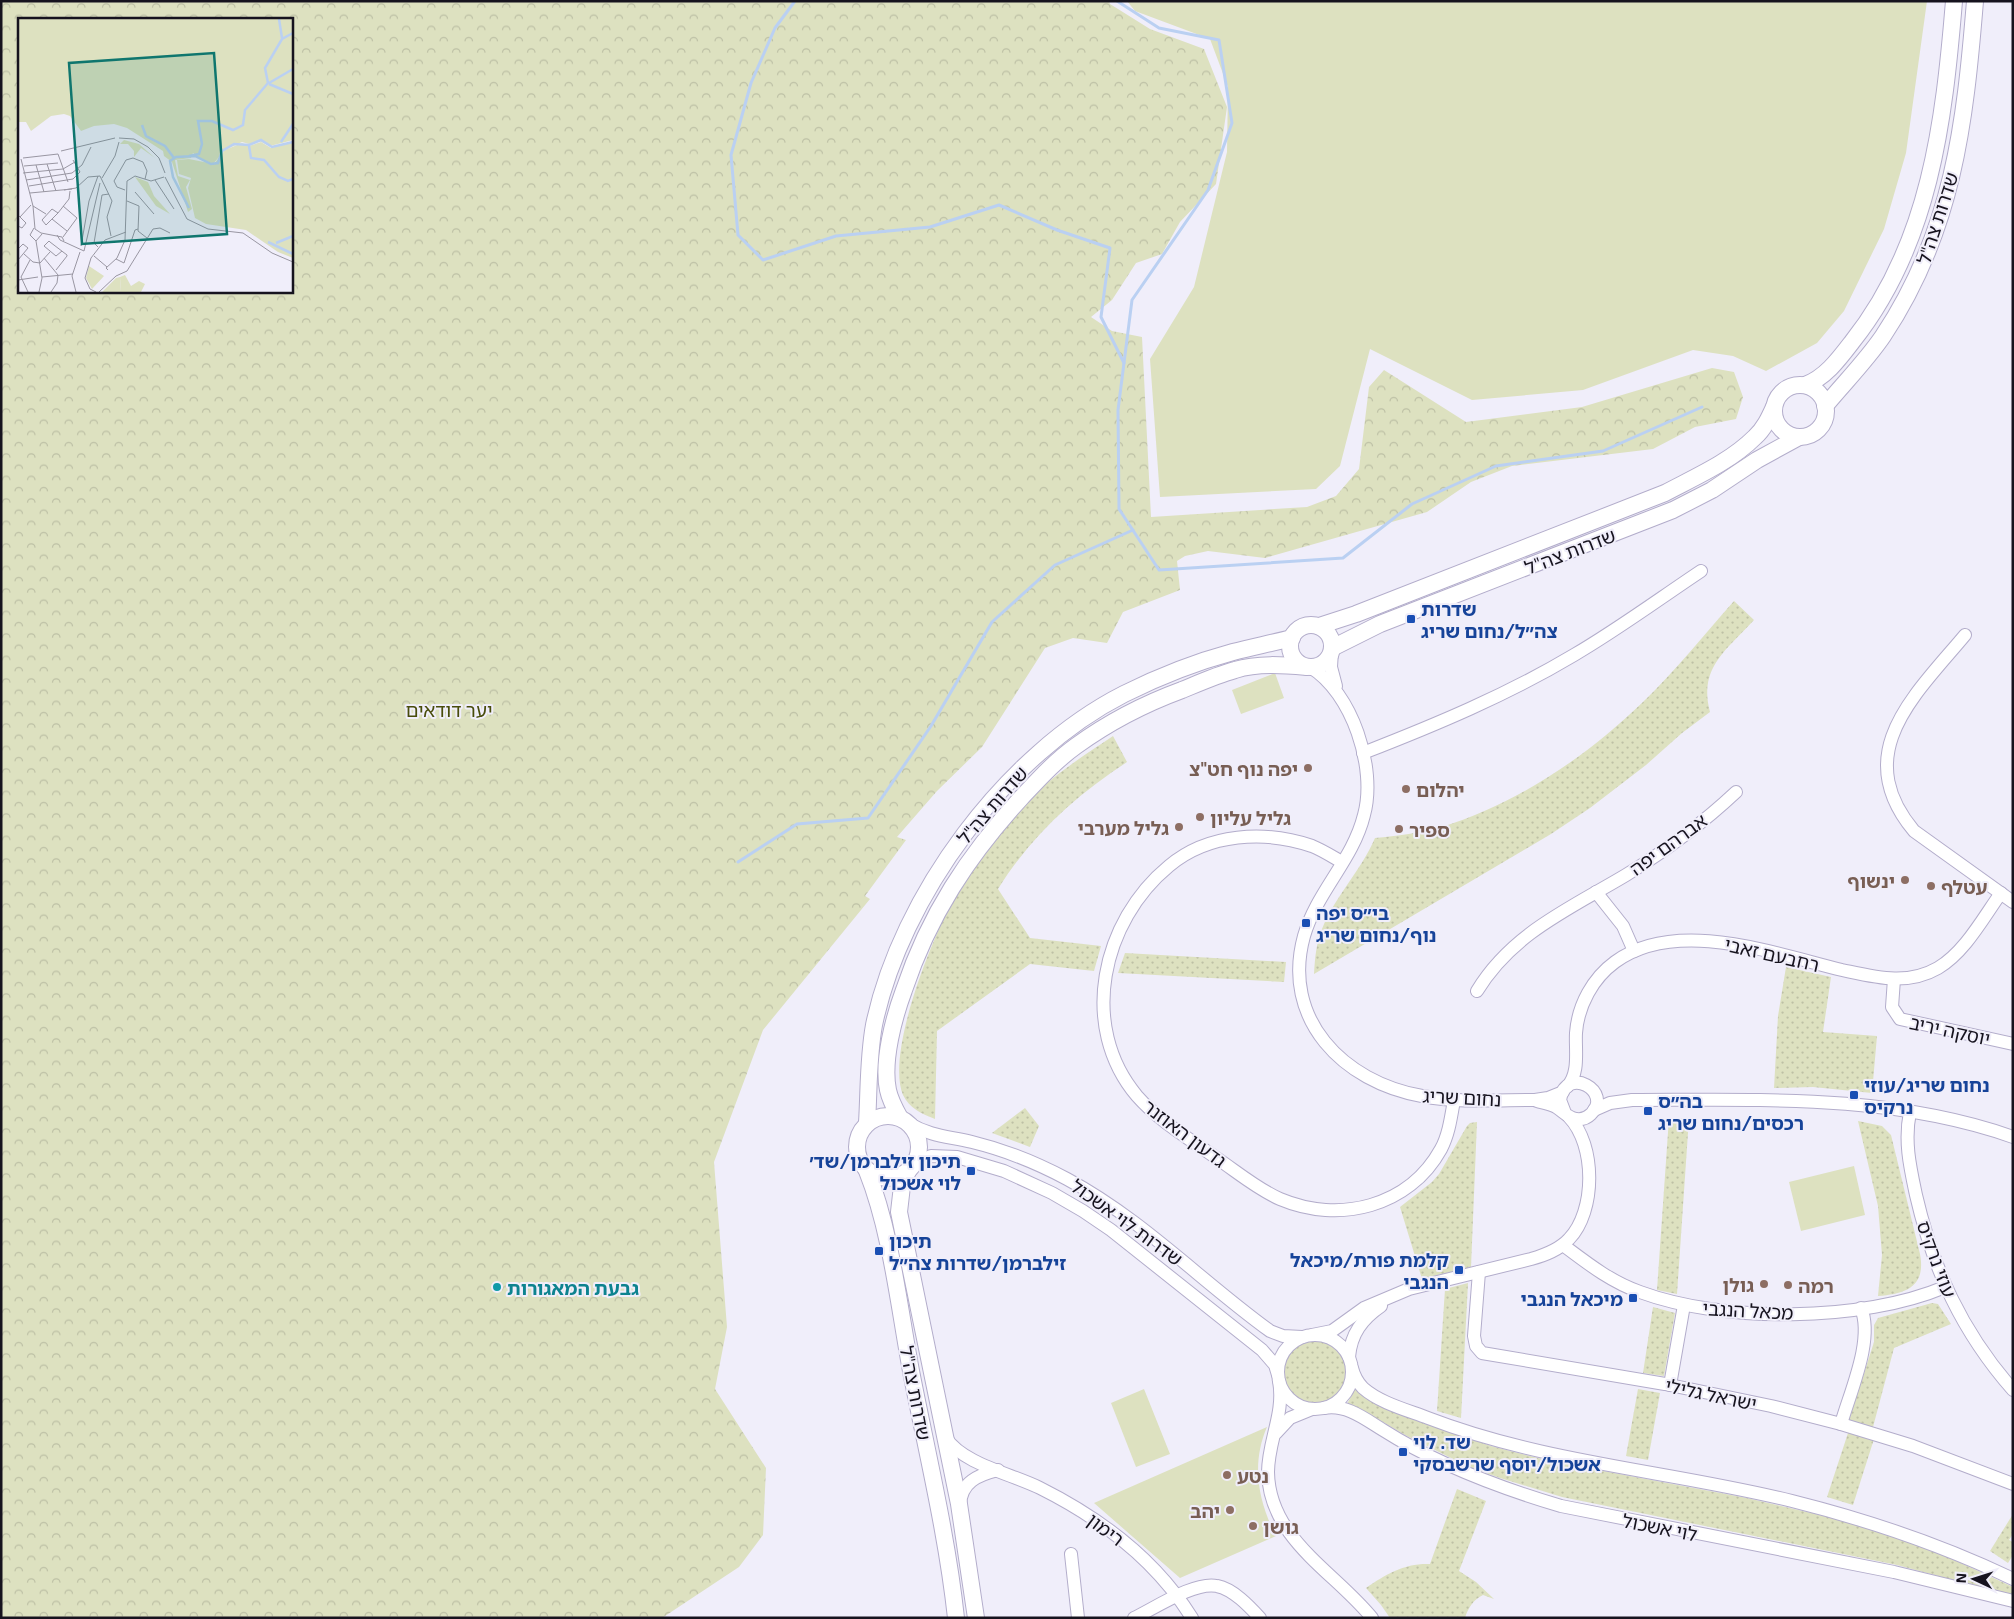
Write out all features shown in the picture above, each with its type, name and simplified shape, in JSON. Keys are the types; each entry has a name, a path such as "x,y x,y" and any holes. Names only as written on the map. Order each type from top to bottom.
{"main road":[{"name":"שדרות צה\"ל","path":"1805,385 1821,377 1866,324 1881,299 1913,233 1923,206 1936,151 1950,52 1954,1"},
{"name":"שדרות צה\"ל","path":"1825,406 1882,338 1900,310 1933,241 1943,212 1957,154 1971,54 1975,1"},
{"path":"1805,385 1818,393 1825,406 1823,421 1819,427 1808,435 1791,435 1783,431 1774,416 1776,399 1788,388 1805,385"},
{"name":"שדרות צה\"ל","path":"1320,626 1356,614 1665,493 1703,473 1745,446 1765,425 1774,408"},
{"name":"שדרות צה\"ל","path":"1332,649 1380,624 1673,510 1712,490 1757,460 1799,436"},
{"path":"1303,626 1320,626 1329,635 1332,649 1329,657 1323,664 1308,667 1298,662 1292,654 1290,645 1292,638 1295,632 1303,626"},
{"name":"שדרות צה\"ל","path":"867,1123 870,1057 874,1025 895,955 908,925 938,871 986,808 1047,744 1073,725 1122,695 1147,683 1204,661 1292,638"},
{"name":"שדרות צה\"ל","path":"904,1120 888,1089 888,1059 893,1029 913,962 925,933 946,896 964,868 1001,820 1059,759 1076,746 1154,700 1236,669 1271,665 1308,667"},
{"path":"885,1115 904,1120 916,1134 919,1144 918,1154 911,1167 900,1176 890,1178 876,1176 867,1171 859,1159 856,1145 858,1135 867,1123 875,1118 885,1115"},
{"name":"שדרות צה\"ל","path":"911,1167 902,1186 899,1212 960,1509 976,1618"},
{"name":"שדרות צה\"ל","path":"867,1171 878,1200 885,1235 944,1536 956,1618"}],"street":[{"path":"1363,754 1471,708 1575,655 1701,571"},
{"path":"1965,635 1905,707 1891,738 1888,771 1895,803 1903,818 1914,831 2013,902"},
{"name":"נחום שריג","path":"1332,649 1331,672 1356,731 1363,754 1367,779 1365,812 1357,837 1318,900 1304,936 1299,972 1300,989 1309,1019 1339,1057 1378,1083 1407,1093 1454,1100 1535,1100 1551,1097 1565,1090"},
{"name":"נחום שריג","path":"1308,667 1325,678 1342,700"},
{"name":"אברהם יפה","path":"1478,991 1495,965 1522,938 1554,916 1666,848 1736,792"},
{"name":"גדעון האוזנר","path":"1342,862 1313,847 1283,839 1254,836 1226,839 1201,846 1177,859 1156,877 1137,900 1121,928 1108,961 1103,1014 1110,1048 1117,1065 1135,1093 1152,1112 1250,1181 1279,1199 1308,1209 1336,1212 1363,1209 1387,1200 1409,1187 1427,1170 1444,1141 1450,1125 1454,1100"},
{"path":"1596,892 1623,926 1634,951"},
{"name":"רחבעם זאבי","path":"1565,1090 1572,1078 1580,1010 1588,992 1605,970 1634,951 1673,941 1709,940 1739,945 1875,977 1894,979 1919,976 1940,967 1949,960 1967,941 2001,893"},
{"name":"יוסקה יריב","path":"1894,979 1892,1007 1900,1019 2013,1044"},
{"name":"רחבעם זאבי","path":"1576,1055 1580,1071 1590,1087"},
{"path":"1586,1152 1578,1130 1560,1103 1565,1090 1577,1083 1607,1096 1632,1100"},
{"path":"1372,1618 1292,1536 1280,1518 1273,1501 1269,1484 1269,1462 1280,1408 1278,1378 1279,1363 1283,1352 1290,1344 1307,1336 1332,1330 1364,1308 1409,1289 1531,1259 1563,1245 1577,1230 1587,1207 1589,1181 1586,1152 1588,1128 1596,1099 1590,1087"},
{"name":"נחום שריג","path":"1535,1100 1553,1106 1567,1115"},
{"path":"1567,1115 1583,1119 1610,1103 1632,1100 1804,1101 1850,1104 1910,1112 1972,1124 2013,1137"},
{"name":"עוזי נרקיס","path":"1910,1112 1907,1141 1910,1166 1922,1222 1933,1258 1945,1287 1964,1323 1983,1352 2013,1390"},
{"name":"שדרות לוי אשכול","path":"904,1120 932,1135 972,1142 1010,1153 1068,1180 1122,1214 1270,1331 1283,1336 1307,1336"},
{"name":"שדרות לוי אשכול","path":"911,1167 935,1155 957,1157 1004,1171 1068,1202 1112,1230 1262,1350 1276,1365 1278,1378"},
{"name":"מכאל הנגבי","path":"1563,1245 1598,1271 1639,1292 1684,1305 1732,1312 1780,1314 1861,1308 1903,1301 1929,1294 1945,1287"},
{"name":"ישראל גלילי","path":"1479,1272 1474,1336 1476,1346 1482,1353 1670,1385 1755,1402 1841,1424 1924,1450 2013,1484"},
{"path":"1273,1440 1279,1429 1290,1418 1339,1400 1351,1380 1352,1339 1361,1323 1383,1304 1409,1289"},
{"path":"1670,1385 1684,1305"},
{"path":"1841,1424 1866,1339 1866,1322 1861,1308"},
{"path":"1307,1336 1324,1336 1334,1340 1343,1347 1358,1382 1373,1395 1421,1416 1475,1435 1530,1449 1731,1487 1827,1510 1930,1543 2013,1579"},
{"path":"1278,1378 1283,1392 1291,1400 1301,1406 1318,1409"},
{"name":"לוי אשכול","path":"1318,1409 1333,1407 1352,1411 1410,1446 1452,1466 1513,1491 1562,1506 1602,1516 1894,1572 2013,1601"},
{"name":"רימון","path":"945,1436 960,1453 1039,1487 1076,1507 1109,1529 1138,1554 1178,1596 1192,1618"},
{"path":"960,1509 962,1492 968,1483 980,1475 998,1470"},
{"path":"1071,1554 1078,1618"},
{"path":"1134,1618 1198,1587 1218,1586 1237,1597 1260,1618"}],"green space":[{"name":"יער דודאים","path":"1,1 1109,1 1110,4 1150,29 1204,49 1227,107 1216,184 1180,222 1162,254 1136,263 1112,300 1091,317 1112,331 1142,337 1151,517 1307,507 1336,496 1359,469 1369,387 1384,370 1466,422 1582,407 1712,368 1734,372 1743,397 1736,419 1695,427 1653,449 1512,466 1471,482 1427,512 1265,558 1208,551 1185,556 1177,561 1180,590 1123,612 1107,643 1073,638 1045,648 982,747 937,791 897,837 906,840 865,896 870,899 763,1030 714,1162 727,1327 715,1389 766,1468 763,1535 739,1567 662,1618 1,1618"},
{"path":"1127,1 1927,1 1906,153 1884,229 1844,311 1817,343 1766,371 1733,356 1693,350 1583,390 1472,400 1370,349 1340,466 1316,489 1160,497 1150,359 1194,287 1227,152 1228,87 1210,39 1135,11"},
{"path":"1734,601 1754,620 1717,660 1708,683 1707,696 1710,712 1590,808 1551,834 1314,974 1317,945 1327,917 1363,862 1375,838 1442,827 1497,805 1550,776 1598,741 1643,702"},
{"path":"1275,673 1284,698 1241,714 1232,690"},
{"path":"1113,736 1127,762 1055,818 1025,852 998,889 1030,938 1101,946 1094,971 1030,964 937,1031 935,1119 925,1115 912,1107 903,1095 899,1074 901,1047 918,984 930,951 955,896 982,854 1023,805 1060,773"},
{"path":"1125,953 1286,962 1284,982 1118,973"},
{"path":"1786,967 1831,977 1823,1032 1877,1036 1872,1093 1813,1087 1774,1088 1778,1016"},
{"path":"1025,1108 1039,1126 1030,1147 992,1133"},
{"path":"1669,1118 1689,1118 1677,1294 1657,1290"},
{"path":"1858,1121 1882,1126 1891,1135 1920,1254 1920,1274 1917,1281 1906,1290 1898,1293 1878,1296 1882,1255 1878,1206"},
{"path":"1477,1122 1471,1267 1422,1279 1400,1207 1432,1182 1439,1174 1467,1126 1470,1123"},
{"path":"1854,1166 1865,1215 1801,1231 1789,1182"},
{"path":"1468,1283 1461,1418 1437,1411 1445,1289"},
{"path":"1932,1303 1938,1304 1951,1324 1894,1348 1873,1427 1849,1420 1874,1342 1874,1325 1878,1318"},
{"path":"1653,1307 1675,1313 1664,1376 1643,1373"},
{"path":"1315,1341 1327,1344 1337,1350 1343,1360 1346,1372 1343,1384 1337,1394 1327,1400 1315,1403 1303,1400 1293,1394 1287,1384 1284,1372 1287,1360 1293,1350 1303,1344"},
{"path":"1356,1387 1433,1426 1491,1446 1550,1461 1747,1498 1841,1520 1897,1537 1950,1558 2013,1587 2013,1596 1897,1565 1562,1497 1500,1478 1467,1466 1405,1435 1359,1408 1347,1404"},
{"path":"1144,1389 1170,1454 1136,1467 1111,1403"},
{"path":"1638,1389 1660,1393 1648,1460 1626,1456"},
{"path":"1267,1427 1259,1455 1259,1482 1265,1509 1276,1536 1180,1578 1094,1503"},
{"path":"1848,1433 1874,1439 1853,1505 1827,1497"},
{"path":"1457,1489 1486,1501 1459,1571 1476,1582 1494,1599 1483,1595 1479,1597 1471,1605 1465,1618 1390,1618 1366,1588 1404,1567 1430,1564"},
{"path":"2013,1514 2013,1534 2009,1540 2013,1542 2013,1555 2008,1563 1990,1551"}],"waterway":[{"path":"795,1 775,28 751,83 731,155 738,235 763,260 836,236 930,227 999,205 1057,230 1110,248 1101,317 1124,363"},
{"path":"1117,1 1159,28 1219,40 1232,123 1208,190 1132,300 1118,410 1119,509 1159,570 1343,558 1412,504 1496,466 1603,451 1702,407"},
{"path":"738,862 797,824 868,818 931,726 992,622 1055,565 1133,530"}],"place":[{"name":"שדרות צה״ל/נחום שריג","path":"1411,619"},
{"name":"יפה נוף חט\"צ","path":"1308,768"},
{"name":"יהלום","path":"1406,789"},
{"name":"גליל עליון","path":"1200,817"},
{"name":"גליל מערבי","path":"1179,827"},
{"name":"ספיר","path":"1399,829"},
{"name":"ינשוף","path":"1905,880"},
{"name":"עטלף","path":"1931,886"},
{"name":"בי״ס יפה נוף/נחום שריג","path":"1306,923"},
{"name":"נחום שריג/עוזי נרקיס","path":"1854,1095"},
{"name":"בה״ס רכסים/נחום שריג","path":"1648,1111"},
{"name":"תיכון זילברמן/שד׳ לוי אשכול","path":"971,1171"},
{"name":"תיכון זילברמן/שדרות צה״ל","path":"879,1251"},
{"name":"קלמת פורת/מיכאל הנגבי","path":"1459,1270"},
{"name":"גולן","path":"1764,1284"},
{"name":"רמה","path":"1788,1285"},
{"name":"גבעת המאגורות","path":"497,1287"},
{"name":"מיכאל הנגבי","path":"1633,1298"},
{"name":"שד. לוי אשכול/יוסף שרשבסקי","path":"1403,1452"},
{"name":"נטע","path":"1227,1475"},
{"name":"יהב","path":"1230,1510"},
{"name":"גושן","path":"1253,1526"}]}
